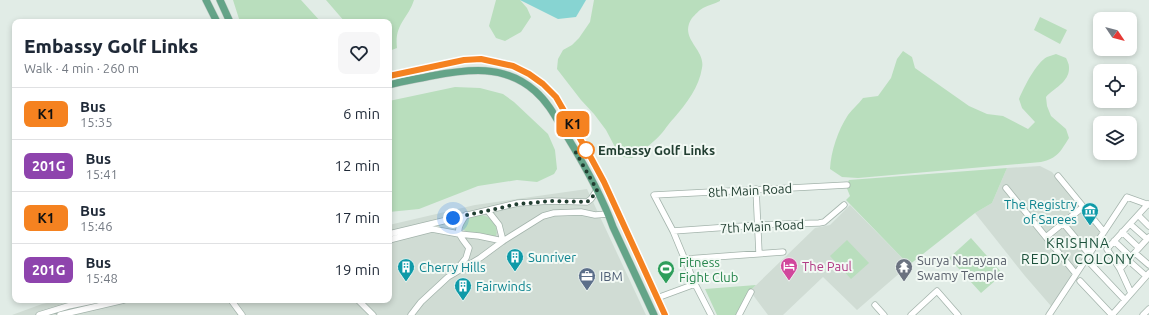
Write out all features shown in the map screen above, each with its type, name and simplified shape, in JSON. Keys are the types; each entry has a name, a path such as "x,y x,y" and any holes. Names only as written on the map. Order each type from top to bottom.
{"main road":[{"path":"206,0 216,19"},
{"path":"220,0 229,19"},
{"path":"392,75 464,60 481,59 513,66 529,74 543,84 556,97 604,182 665,315"},
{"path":"392,84 454,72 478,70 509,75 524,82 536,92 553,112 597,190 654,315"}],"street":[{"path":"1058,176 1104,232"},
{"name":"8th Main Road","path":"673,231 654,195 846,185"},
{"path":"1006,188 1076,274"},
{"path":"756,189 759,253"},
{"path":"392,233 518,204 552,201 587,202 597,190"},
{"path":"1051,314 1127,197 1148,206 1107,249 1120,269 1131,293"},
{"name":"7th Main Road","path":"673,231 758,225 819,223 824,222 844,205"},
{"path":"1046,237 1083,207"},
{"path":"488,211 499,225 502,241"},
{"path":"456,271 480,258 502,241 550,214 581,212 595,215 608,214"},
{"path":"411,315 420,302 456,271 466,258 469,248 459,234 459,225 466,215"},
{"path":"1138,215 1149,226"},
{"path":"1063,223 1089,254"},
{"path":"1120,269 1148,238 1130,224"},
{"path":"392,239 432,229 502,241"},
{"path":"673,231 686,259 695,284 711,315"},
{"path":"1080,281 1112,315 1148,275 1133,255 1122,232"},
{"path":"1114,241 1149,265"},
{"path":"686,259 783,252"},
{"path":"1090,263 1125,300"},
{"path":"657,298 695,284"},
{"path":"911,315 938,291 958,315"},
{"path":"739,315 751,292"},
{"path":"42,315 87,303"},
{"path":"60,315 111,303"},
{"path":"233,303 240,313"},
{"path":"236,303 240,313"},
{"path":"361,303 373,315"},
{"path":"875,305 884,315"},
{"path":"1143,315 1149,309"},
{"path":"916,310 921,315"}],"shaded area":[{"path":"1040,166 1052,172 1101,234 1051,306 975,213 992,203 1007,168"},
{"path":"587,189 646,315 12,315 46,303 392,303 392,224 475,205"},
{"path":"850,205 909,265 857,310 823,277 783,315 768,315 750,291 815,228 830,225"}],"green space":[{"path":"233,0 301,0 318,19 239,19"},
{"path":"326,0 414,0 399,27 397,48 392,50 392,19 342,19"},
{"path":"496,0 520,0 527,8 531,17 521,32 505,41 496,38 489,26"},
{"path":"594,0 720,0 700,10 692,18 689,25 688,32 690,38 702,61 702,68 698,82 692,94 660,136 632,158 623,157 616,149 606,130 557,69 558,59 563,50 572,45 579,38 590,22"},
{"path":"1040,17 1067,30 1060,44 1034,30"},
{"path":"903,51 912,57 915,68 969,106 987,114 1003,116 1028,129 1035,122 1022,108 1019,99 1027,82 1039,64 1047,57 1056,54 1066,58 1069,67 1067,77 1046,97 1047,106 1051,116 1066,129 1069,138 1058,154 1051,159 1041,162 858,178 842,177 830,169 833,148 841,127 850,113 863,98 878,96 891,78 897,59"},
{"path":"455,87 480,88 503,94 514,102 548,134 555,150 557,169 554,174 537,182 517,180 478,186 419,209 392,212 392,100"},
{"path":"1007,168 992,203 975,213 909,265 846,200 850,196 846,186 849,180"},
{"path":"480,215 488,217 493,221 497,232 496,236 493,237 467,232 464,230 462,227 467,220 471,217"},
{"path":"971,238 1003,274 981,293 949,258"},
{"path":"847,240 869,263 851,279 830,256"},
{"path":"756,285 750,291 737,315 717,315 705,289"}],"water":[{"path":"520,0 586,0 576,17 558,19"}],"bus line":[{"name":"K1","path":"392,75 464,60 481,59 501,62 513,66 529,74 543,84 556,97 604,182 665,315"}],"place":[{"name":"Embassy Golf Links","path":"586,150"},
{"name":"The Registry of Sarees","path":"1090,226"},
{"name":"Sunriver","path":"515,272"},
{"name":"The Paul","path":"789,281"},
{"name":"Cherry Hills","path":"406,282"},
{"name":"Surya Narayana Swamy Temple","path":"904,282"},
{"name":"Fitness Fight Club","path":"666,284"},
{"name":"IBM","path":"587,291"},
{"name":"Fairwinds","path":"463,301"}],"district":[{"name":"KRISHNA REDDY COLONY","path":"1078,252"}],"route":[{"path":"453,218 518,204 572,200 587,202 597,190 575,151 586,150"}]}
